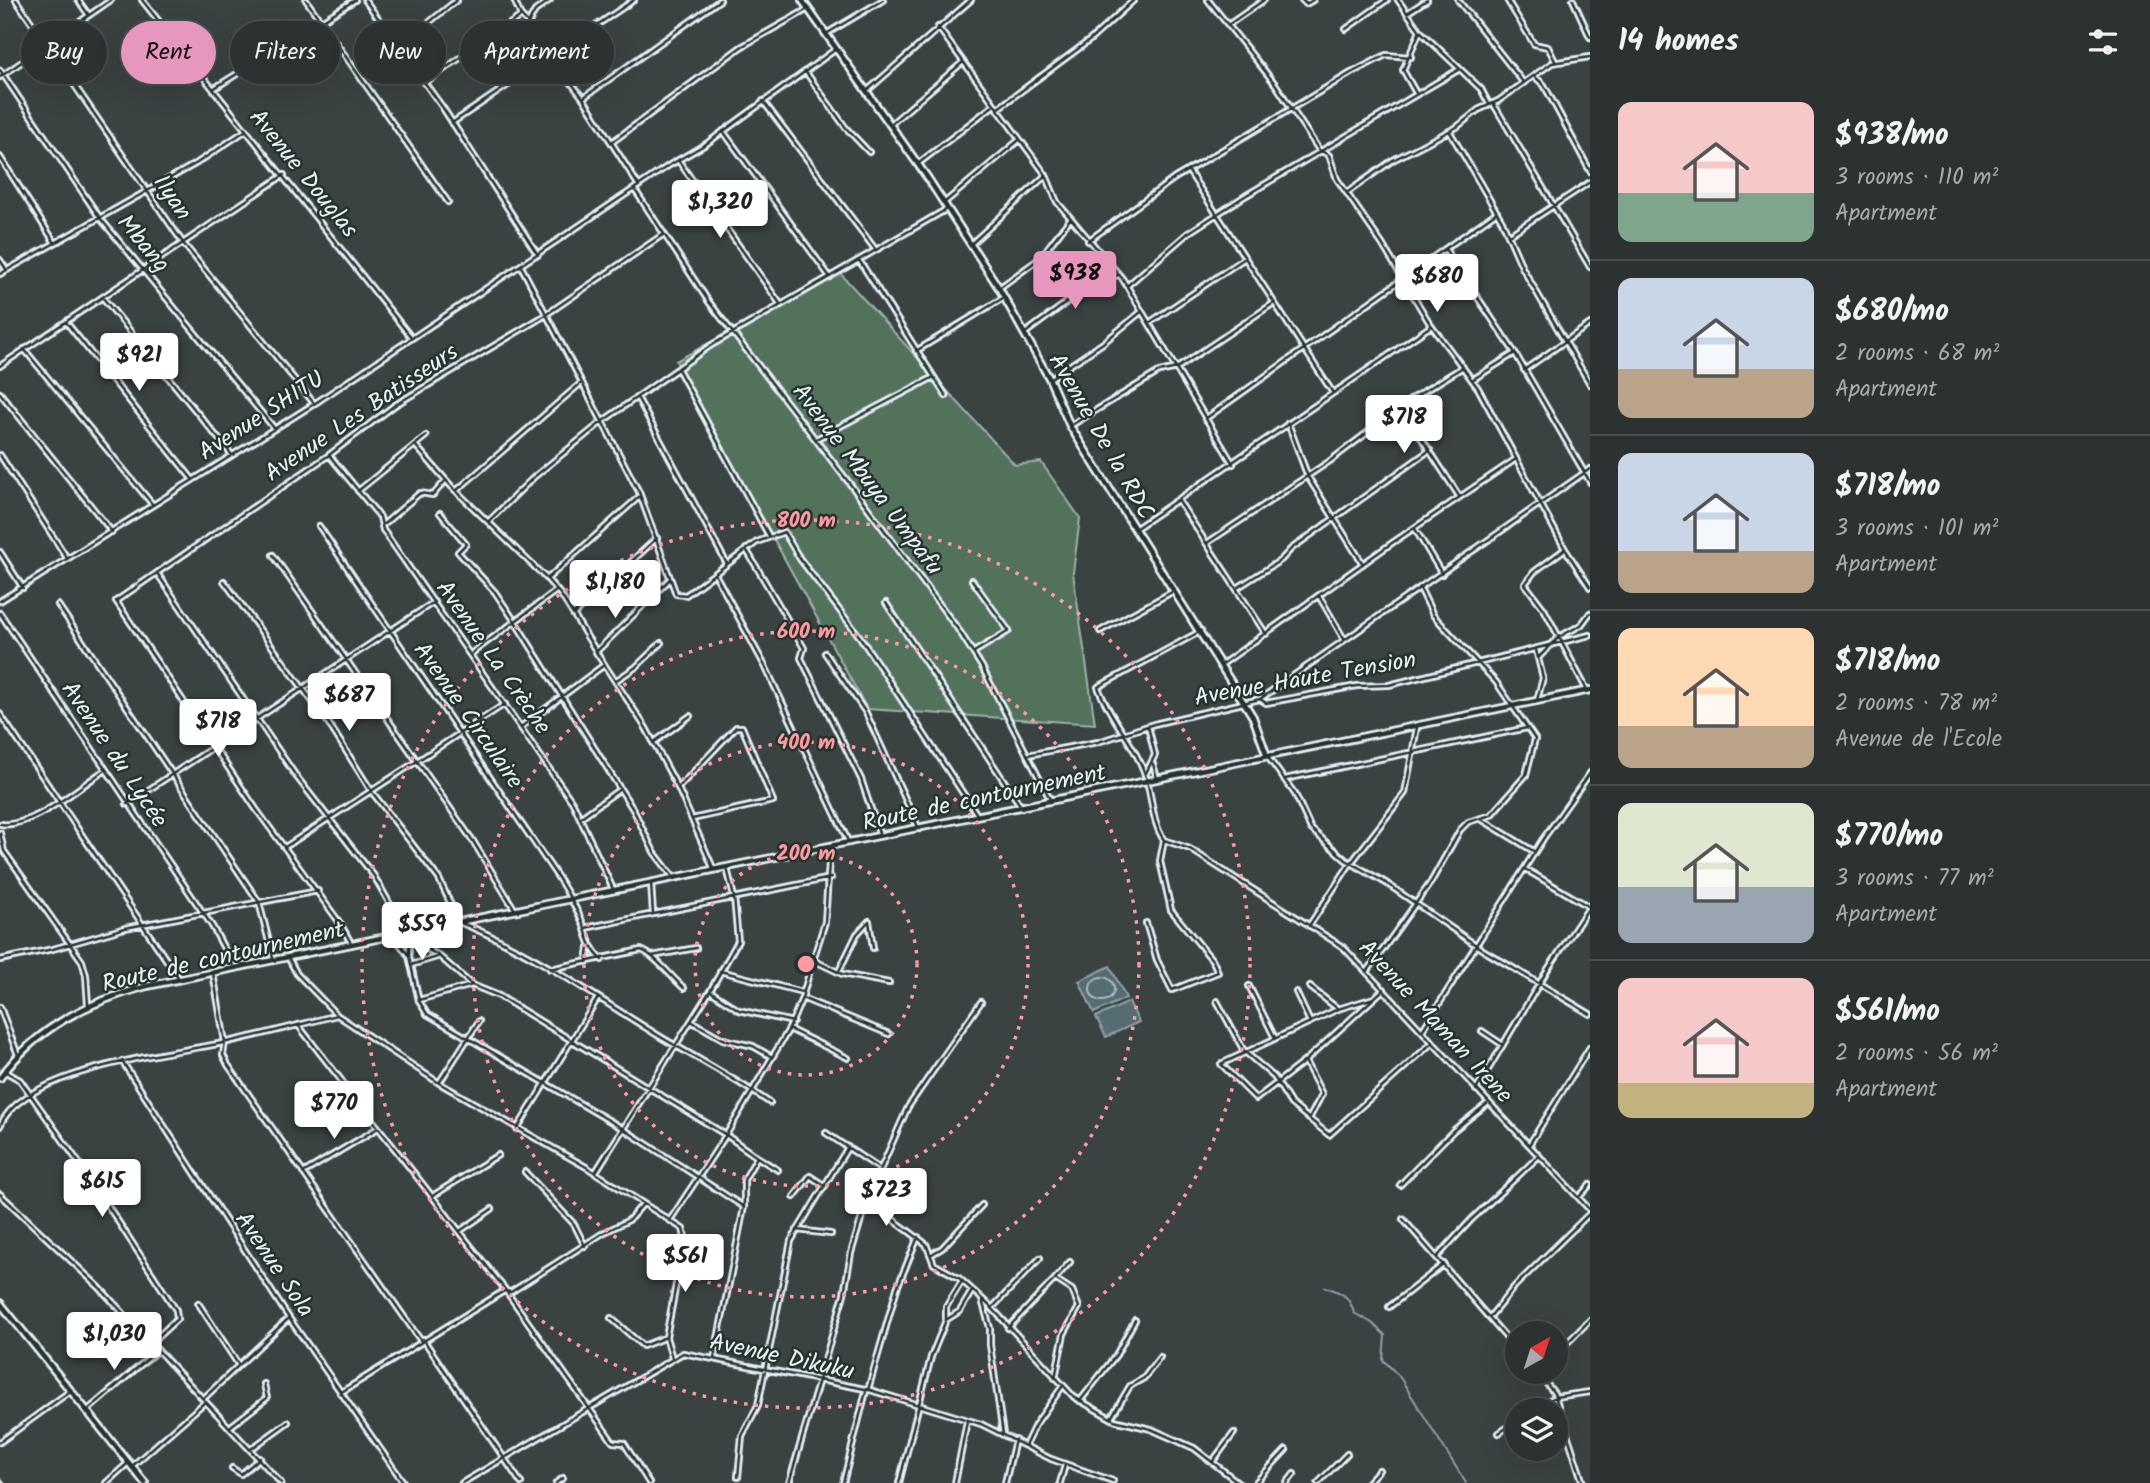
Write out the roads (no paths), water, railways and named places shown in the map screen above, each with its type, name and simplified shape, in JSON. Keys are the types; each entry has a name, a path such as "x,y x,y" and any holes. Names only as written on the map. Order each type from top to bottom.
{"street":[{"name":"Ilyan","path":"16,0 31,21"},
{"path":"78,0 89,16"},
{"path":"82,21 111,0"},
{"name":"Avenue Douglas","path":"142,0 411,337"},
{"path":"306,0 320,21"},
{"path":"323,21 355,0"},
{"path":"365,0 379,21"},
{"path":"431,21 457,0"},
{"path":"514,0 521,16 527,21"},
{"path":"529,21 535,11 550,0"},
{"path":"603,21 634,0"},
{"path":"583,98 720,0"},
{"name":"Avenue De la RDC","path":"802,0 865,93 918,164 999,288 1049,379 1070,426 1253,717 1267,756"},
{"path":"826,34 883,0"},
{"path":"865,93 971,0"},
{"path":"997,109 1090,40 1134,0"},
{"path":"1208,0 1292,107 1319,150 1329,155 1337,179 1376,235 1431,326 1472,380 1565,549 1590,587"},
{"path":"1228,25 1264,0"},
{"path":"1302,0 1306,4 1313,0"},
{"path":"1346,29 1387,0"},
{"path":"1398,0 1420,31 1481,89 1492,104 1590,267"},
{"path":"1407,13 1427,0"},
{"path":"1458,0 1523,82"},
{"path":"1507,0 1524,32 1534,44 1548,47 1555,61"},
{"path":"1573,0 1590,37"},
{"path":"612,142 741,47 808,9"},
{"path":"446,68 521,16"},
{"path":"938,27 1046,175 1054,197 1070,219 1119,274 1233,464"},
{"path":"1416,94 1403,74 1420,31"},
{"path":"340,49 448,202"},
{"name":"Avenue SHITU","path":"0,601 314,404 723,131 836,49"},
{"path":"1088,242 1188,170 1292,107 1386,55 1411,57"},
{"path":"1348,192 1393,160 1450,132 1478,110 1492,104 1555,61 1589,57 1590,63"},
{"path":"889,125 963,62"},
{"path":"2,76 21,63"},
{"path":"1127,286 1188,233 1319,150 1458,69"},
{"name":"Mbang","path":"0,70 100,218 274,428"},
{"path":"805,71 846,128 869,152"},
{"path":"1534,76 1549,94 1590,171"},
{"path":"213,89 230,78"},
{"name":"Ilyan","path":"75,84 183,243 314,404"},
{"path":"425,84 538,255"},
{"path":"452,123 510,84"},
{"path":"573,84 639,186"},
{"path":"763,101 875,249"},
{"path":"918,164 994,104"},
{"path":"0,274 148,191 245,131"},
{"path":"723,131 830,277"},
{"path":"1450,132 1497,212 1523,269 1590,384"},
{"path":"944,203 1019,140"},
{"path":"0,157 55,243"},
{"path":"678,160 781,305"},
{"path":"1188,170 1301,349 1332,393"},
{"path":"0,366 284,175"},
{"path":"971,244 1046,175"},
{"path":"1509,235 1590,182"},
{"name":"Avenue Mbuya Umpafu","path":"635,190 734,333 974,652 1052,802"},
{"path":"488,522 544,469 636,397 734,333 947,209"},
{"path":"1205,419 1497,212"},
{"path":"999,288 1039,259 1070,219"},
{"name":"Avenue Les Batisseurs","path":"214,747 116,601 329,455 395,405 545,315 664,234"},
{"path":"1445,249 1515,353 1523,371 1530,376 1590,482"},
{"path":"1149,323 1246,258"},
{"path":"0,260 7,271"},
{"path":"859,260 946,396"},
{"path":"521,266 640,496 676,594 683,597 746,549 769,536 784,532 800,559 860,637 979,817"},
{"path":"1024,334 1093,283 1119,274"},
{"path":"102,297 232,455"},
{"path":"916,351 1004,297"},
{"path":"1070,426 1158,372 1177,368 1274,303"},
{"path":"1049,379 1103,343 1141,312"},
{"path":"66,321 193,480"},
{"path":"1523,371 1590,324"},
{"path":"1135,529 1431,326"},
{"path":"24,349 153,505"},
{"path":"1472,380 1515,353"},
{"path":"1207,543 1307,477 1463,367"},
{"path":"678,369 769,536"},
{"path":"816,439 933,377"},
{"path":"456,491 580,384"},
{"path":"0,393 112,532"},
{"path":"636,397 726,564"},
{"path":"1402,408 1460,497"},
{"path":"1289,423 1307,477 1363,564"},
{"path":"358,491 426,436"},
{"path":"415,445 456,491 547,579 573,615 678,788 714,870"},
{"path":"1237,588 1281,560 1291,549 1430,450"},
{"path":"0,455 68,559"},
{"name":"Avenue La Crèche","path":"329,455 384,524 383,530 521,727 580,818 613,890"},
{"path":"1221,666 1516,459"},
{"path":"1260,699 1590,469"},
{"path":"384,524 409,500 420,493 433,495 446,480"},
{"path":"547,579 640,496"},
{"path":"1178,500 1266,634"},
{"path":"440,513 466,544 458,552 495,592 620,789 654,852 674,878"},
{"name":"Avenue Circulaire","path":"319,526 572,899 590,947"},
{"path":"1415,528 1442,574"},
{"path":"573,615 657,538"},
{"path":"746,549 804,648 800,656 861,779 880,836"},
{"path":"1565,549 1539,568 1525,583 1543,607 1589,690"},
{"path":"0,552 23,588"},
{"path":"273,555 473,841 515,910"},
{"path":"156,573 327,820 374,876 408,935 439,956 472,985 499,996 726,1135 778,1170"},
{"path":"715,574 765,666 849,843"},
{"path":"596,652 671,578"},
{"path":"972,580 1009,631 974,652"},
{"path":"224,581 303,689 372,792 439,879 459,922 496,937 770,1103"},
{"path":"1367,972 1416,905 1465,824 1491,815 1503,804 1528,770 1535,739 1496,682 1433,615 1420,588"},
{"path":"1100,631 1175,590"},
{"path":"471,654 556,591"},
{"path":"1319,596 1344,640"},
{"path":"127,804 434,603"},
{"path":"886,603 1022,808"},
{"path":"58,605 260,902 273,962"},
{"name":"Avenue du Lycée","path":"0,612 104,771 203,914 235,969"},
{"path":"1538,658 1559,637 1581,625 1590,613"},
{"path":"1146,923 1157,960 1172,990 1218,972 1213,961 1171,909 1160,861 1164,840 1146,778 1126,733 1115,723 1098,685 1166,653 1201,631"},
{"name":"Avenue Haute Tension","path":"1027,755 1260,699 1266,703 1357,686 1389,685 1590,635"},
{"path":"615,681 661,643"},
{"path":"1536,650 1543,678 1537,700"},
{"path":"825,653 866,713 919,828"},
{"path":"521,727 604,665"},
{"name":"Route de contournement","path":"0,1077 18,1055 59,1021 116,994 408,935 515,910 1052,802 1146,778 1158,778 1589,690"},
{"path":"285,847 505,704"},
{"path":"0,714 180,980"},
{"path":"653,743 690,716"},
{"path":"1309,926 1340,878 1405,793 1418,723"},
{"path":"1146,778 1155,755 1148,726"},
{"path":"678,788 736,727 742,727 773,801 692,819"},
{"path":"1285,779 1527,728"},
{"path":"214,747 318,891 352,946"},
{"path":"1267,756 1285,779 1311,829 1351,863 1477,946 1590,1014"},
{"path":"1153,764 1158,778"},
{"path":"0,824 22,823 104,771"},
{"path":"1422,1031 1535,852 1590,773"},
{"path":"580,818 620,789"},
{"path":"1481,818 1519,845 1535,852"},
{"path":"0,833 4,851 71,944 86,975 88,1005"},
{"name":"Avenue Maman Irene","path":"1164,840 1190,849 1343,947 1590,1211"},
{"path":"670,1220 726,1135 793,1022 822,938 831,878 830,847"},
{"path":"595,1173 710,991 739,938 727,868"},
{"path":"1476,1090 1590,906 1525,869"},
{"path":"585,928 831,878"},
{"path":"650,883 653,914"},
{"path":"0,960 143,925 318,891"},
{"path":"839,971 857,934 869,921 873,948"},
{"path":"430,951 431,928"},
{"path":"408,935 409,957 419,1000 427,1014 622,1128 698,1180 744,1207"},
{"path":"394,936 409,957"},
{"path":"587,962 590,947"},
{"path":"590,947 602,960"},
{"path":"652,956 696,948"},
{"path":"550,969 641,950 652,956 667,975 684,988"},
{"path":"411,965 439,956"},
{"path":"289,959 297,974 337,1015 439,1083 595,1173 684,1229 685,1237 666,1338 672,1357"},
{"path":"813,960 854,978 862,976 879,984 889,983"},
{"path":"720,971 803,992"},
{"path":"213,974 225,1042 223,1055 235,1077 521,1483"},
{"path":"419,1000 443,996 472,985"},
{"path":"1248,986 1275,1038"},
{"path":"1310,988 1338,1009"},
{"path":"1374,998 1338,1009 1221,1064 1255,1100 1305,1061 1384,989"},
{"path":"710,991 739,1010 793,1022"},
{"path":"1296,992 1310,1022"},
{"path":"516,1129 598,998"},
{"path":"802,998 889,1034"},
{"path":"1217,1001 1244,1051 1278,1082 1292,1104 1331,1135 1433,1042"},
{"path":"789,1483 844,1294 851,1253 867,1200 908,1107 981,1002"},
{"path":"0,1007 18,1055"},
{"path":"0,1126 10,1108 29,1094 83,1072 122,1061 225,1042 337,1015"},
{"path":"439,1083 479,1021"},
{"path":"691,1021 723,1040 753,1046 772,1057"},
{"path":"298,1025 434,1195 507,1292 613,1443 624,1443 649,1483"},
{"path":"789,1029 848,1058"},
{"path":"1482,1031 1503,1045"},
{"path":"1529,1145 1590,1047"},
{"name":"Avenue Sola","path":"122,1061 289,1318 404,1483"},
{"path":"1305,1061 1322,1094 1309,1119"},
{"path":"5,1072 17,1077 89,1177 176,1310 177,1319 151,1343"},
{"path":"1400,1185 1454,1130 1489,1103"},
{"path":"302,1173 378,1128"},
{"path":"826,1133 880,1169"},
{"path":"738,1476 743,1433 758,1405 785,1259 797,1230 848,1147"},
{"path":"434,1195 498,1155"},
{"path":"1438,1256 1472,1219 1539,1156"},
{"path":"714,1359 744,1207 744,1176 757,1157"},
{"path":"526,1172 572,1221 585,1246"},
{"path":"794,1197 810,1176 825,1186"},
{"path":"1579,1197 1590,1185"},
{"path":"0,1194 99,1287 281,1483"},
{"path":"867,1200 918,1237 932,1254 936,1266 962,1281 992,1308 1055,1378 1080,1401 1111,1419 1151,1429 1191,1447 1239,1483"},
{"path":"341,1393 422,1340 629,1220 643,1203"},
{"path":"932,1254 948,1242 982,1205"},
{"path":"460,1231 492,1209"},
{"path":"1489,1318 1515,1286 1590,1211"},
{"path":"1403,1219 1438,1256 1505,1336"},
{"path":"797,1230 831,1234"},
{"path":"843,1483 897,1288 918,1237"},
{"path":"992,1308 1040,1258"},
{"path":"1008,1328 1070,1262"},
{"path":"1390,1307 1444,1264"},
{"path":"1055,1279 1072,1290 1079,1305 1063,1335 1055,1378"},
{"path":"899,1483 929,1361 946,1320 946,1307 962,1281"},
{"path":"946,1320 960,1311 972,1291"},
{"path":"982,1300 990,1326 990,1345 1003,1434"},
{"path":"0,1303 85,1412 145,1483"},
{"path":"198,1303 238,1365"},
{"path":"106,1483 204,1400 289,1318"},
{"path":"611,1318 643,1346 666,1338"},
{"path":"1080,1401 1116,1355 1135,1320"},
{"path":"1568,1342 1590,1320"},
{"path":"85,1412 158,1350"},
{"name":"Avenue Dikuku","path":"462,1483 672,1357 683,1353 765,1368 917,1405 1003,1434 1065,1465 1113,1482"},
{"path":"1111,1419 1130,1386 1144,1378 1160,1357"},
{"path":"230,1427 267,1398 264,1384"},
{"path":"1546,1384 1555,1397 1583,1483"},
{"path":"1025,1446 1035,1425 1063,1385"},
{"path":"0,1442 69,1392"},
{"path":"1555,1397 1590,1392"},
{"path":"955,1483 967,1420"},
{"path":"251,1448 288,1422"},
{"path":"1499,1433 1505,1429"},
{"path":"1213,1461 1234,1433"},
{"path":"1005,1483 1015,1440"},
{"path":"1255,1483 1286,1450"},
{"path":"1318,1483 1348,1454"},
{"path":"232,1468 241,1474 260,1458"},
{"path":"1060,1483 1065,1465"},
{"path":"1367,1483 1379,1470"},
{"path":"1287,1483 1294,1474"},
{"path":"555,1483 563,1478"}],"water":[{"path":"1110,966 1126,998 1094,1013 1079,981"},
{"path":"1129,1002 1139,1022 1106,1037 1096,1017"}],"waterway":[{"path":"1325,1287 1344,1295 1354,1313 1372,1323 1385,1335 1383,1360 1399,1376 1466,1483"}]}
